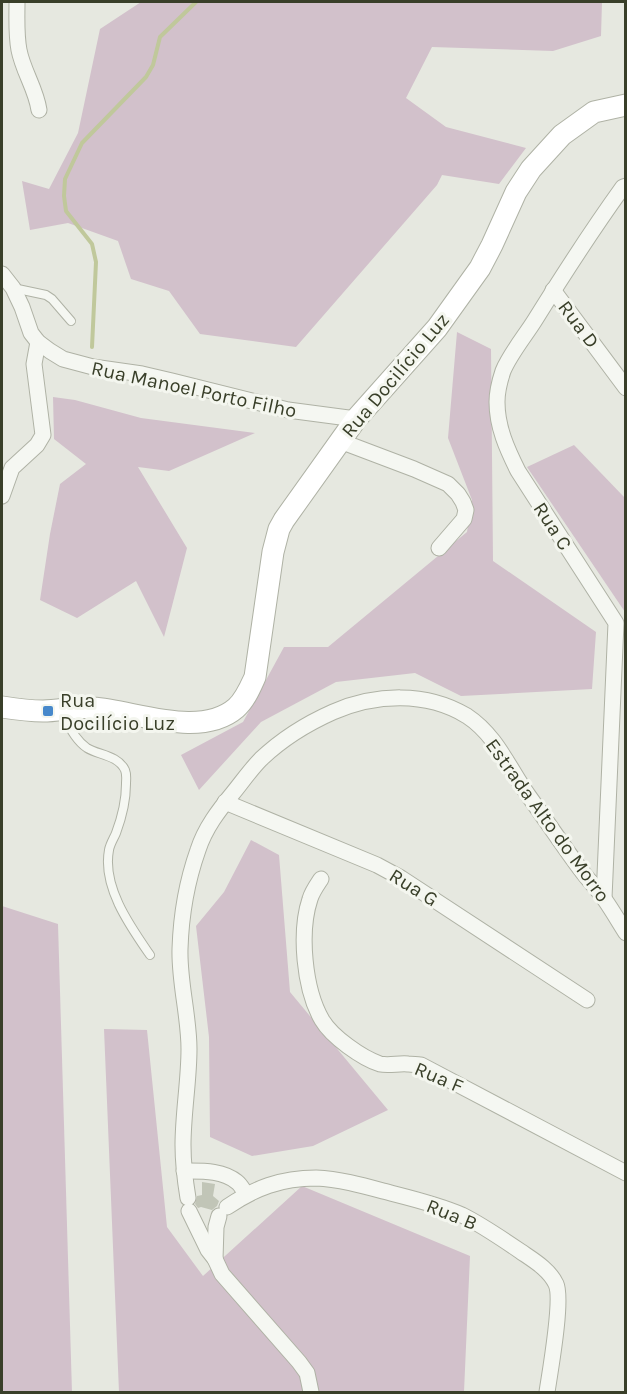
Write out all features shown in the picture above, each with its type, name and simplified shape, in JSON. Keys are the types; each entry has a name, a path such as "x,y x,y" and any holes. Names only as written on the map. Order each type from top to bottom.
{"main road":[{"name":"Rua Docilício Luz","path":"2,707 31,711 84,707 196,723 220,718 237,707 247,694 256,669 271,568 279,529 284,520 356,419 437,328 480,268 516,192 531,169 562,135 594,112 626,105"}],"street":[{"path":"17,2 19,52 39,110"},
{"name":"Rua C","path":"626,186 602,216 504,369 498,386 496,402 499,425 518,471 626,637"},
{"path":"2,274 13,288 31,333 38,342 34,364 43,435 38,445 12,468 2,496"},
{"name":"Rua D","path":"553,290 626,388"},
{"name":"Rua Manoel Porto Filho","path":"38,342 63,358 84,365 172,381 288,410 356,419"},
{"path":"340,441 448,484 458,494 466,510 464,519 439,548"},
{"path":"604,898 616,623"},
{"name":"Estrada Alto do Morro","path":"311,1392 307,1373 299,1362 222,1274 215,1259 208,1251 189,1204 184,1171 183,1143 189,1032 180,952 182,928 188,887 198,849 207,829 225,802 260,760 282,741 321,717 363,701 391,697 408,698 443,706 466,716 481,728 502,752 526,792 581,870 604,898 626,933"},
{"name":"Rua G","path":"225,802 377,865 401,878 587,1000"},
{"name":"Rua F","path":"321,879 310,897 306,914 305,955 316,1006 323,1021 337,1037 364,1056 382,1064 422,1065 626,1173"},
{"path":"184,1171 225,1175 237,1182 246,1194"},
{"name":"Rua B","path":"215,1259 216,1227 223,1211 246,1194 264,1186 316,1178 350,1182 433,1204 486,1228 542,1266 551,1275 558,1287 558,1305 547,1392"}],"lane":[{"path":"13,288 46,295 71,321"},
{"path":"60,709 79,741 88,749 122,765 126,772 123,814 109,850 111,881 119,905 150,955"}],"shaded area":[{"path":"141,2 602,2 601,36 553,51 432,47 406,98 446,127 526,148 499,184 442,175 437,185 296,347 200,334 169,291 131,279 118,241 68,223 30,230 22,181 49,189 78,133 100,29"},
{"path":"457,332 491,349 493,561 596,632 592,689 461,696 415,673 336,682 261,722 199,790 181,755 243,722 284,647 328,647 467,532 472,500 448,438"},
{"path":"53,397 75,400 141,418 255,433 169,471 138,467 187,548 164,637 136,581 77,618 40,600 60,484 86,464 54,439"},
{"path":"574,445 625,498 625,612 527,467"},
{"path":"251,840 279,855 290,992 388,1110 313,1146 252,1156 210,1137 209,1037 196,926 224,892"},
{"path":"2,906 58,924 72,1392 2,1392"},
{"path":"104,1029 147,1030 167,1227 203,1276 302,1186 470,1256 464,1392 119,1392"}],"building":[{"path":"202,1182 215,1184 213,1196 219,1201 212,1210 198,1208 195,1204 197,1196 202,1195"}],"waterway":[{"path":"92,347 96,262 92,244 66,211 65,179 82,143 146,77 153,65 160,37 196,2"}],"place":[{"name":"Rua Docilício Luz","path":"48,711"}]}
